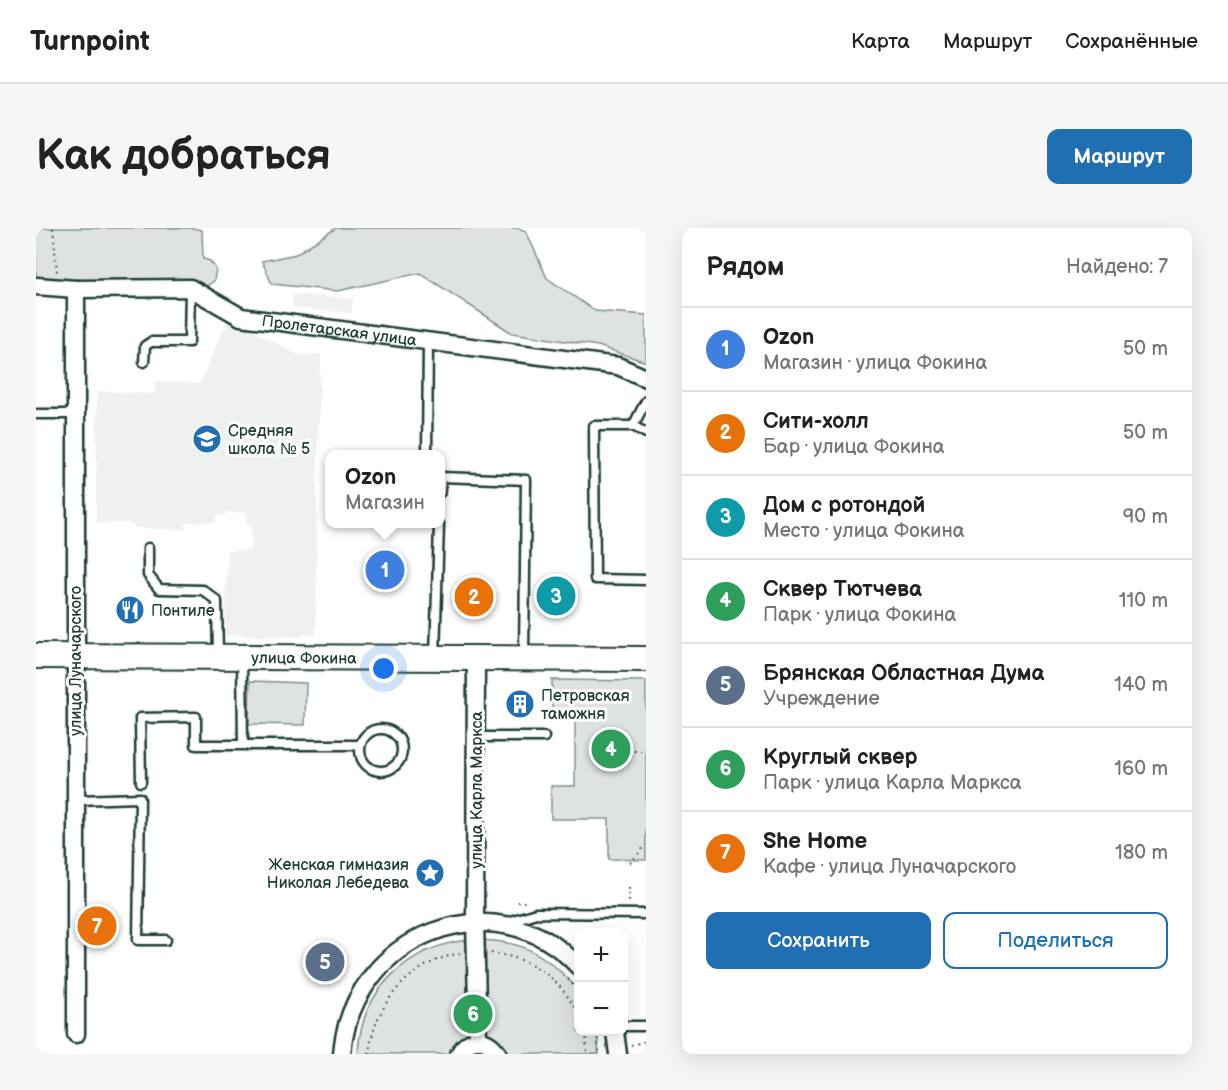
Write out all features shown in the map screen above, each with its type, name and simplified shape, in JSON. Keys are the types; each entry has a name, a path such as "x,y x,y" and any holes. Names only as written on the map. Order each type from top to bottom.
{"main road":[{"name":"улица Фокина","path":"36,656 646,659"}],"street":[{"path":"36,286 76,289 190,288"},
{"name":"Пролетарская улица","path":"190,288 241,317 618,366 646,378"},
{"name":"улица Луначарского","path":"76,289 76,1034"},
{"name":"улица Карла Маркса","path":"476,658 475,922 478,1041"},
{"path":"343,1046 363,986 393,953 431,931 475,922 521,928 563,950 571,969"},
{"path":"616,1036 618,1052"},
{"path":"459,1054 469,1043 478,1041 489,1043 498,1054"}],"lane":[{"path":"144,362 145,346 151,342 189,342 190,288"},
{"path":"427,450 428,341"},
{"path":"633,426 646,401"},
{"path":"36,414 76,414"},
{"path":"646,433 633,426 594,426 596,579 646,580"},
{"path":"445,477 526,480 524,658"},
{"path":"435,658 440,528"},
{"path":"148,548 148,575 159,589 203,590 217,601 230,657 243,744"},
{"path":"141,782 140,718 196,717 196,745 360,745"},
{"path":"374,730 388,730 399,739 403,753 400,760 390,769 377,771 370,768 362,758 360,745 368,733 374,730"},
{"path":"476,737 544,737"},
{"path":"76,800 140,798 138,940 166,940"},
{"path":"498,925 536,913 646,914"},
{"path":"628,1026 646,1026"}],"path":[{"path":"53,228 59,287"},
{"path":"628,751 646,751"},
{"path":"630,863 646,845"},
{"path":"586,1036 587,1054"},
{"path":"597,1036 599,1054"}],"shaded area":[{"path":"36,228 192,228 202,230 203,259 210,261 216,269 214,281 207,286 89,283 36,277"},
{"path":"336,228 518,228 526,231 547,278 595,311 646,315 646,362 598,346 512,333 420,273 338,291 272,284 262,261 296,254"},
{"path":"293,294 353,299 351,313 292,308"},
{"name":"Средняя школа № 5","path":"229,317 298,355 321,354 316,634 302,635 302,637 225,635 227,551 251,550 251,532 249,524 246,524 246,513 225,512 225,515 216,516 216,522 186,523 185,530 135,528 129,523 96,523 97,391 155,394 155,381 199,384"},
{"path":"552,680 646,681 646,860 609,859 609,819 551,819 551,786 575,786 575,713 552,712"},
{"path":"250,681 306,683 305,725 249,724"},
{"path":"469,940 503,942 518,945 543,957 574,986 574,1036 597,1036 599,1054 358,1054 361,1031 368,1010 378,992 391,976 408,962 426,951"}],"place":[{"name":"Средняя школа № 5","path":"207,439"},
{"name":"Ozon","path":"385,570"},
{"name":"Дом с ротондой","path":"556,596"},
{"name":"Сити-холл","path":"474,597"},
{"name":"Понтиле","path":"130,610"},
{"name":"Петровская таможня","path":"520,704"},
{"name":"Сквер Тютчева","path":"611,749"},
{"name":"Женская гимназия Николая Лебедева","path":"430,873"},
{"name":"She Home","path":"97,926"},
{"name":"Брянская Областная Дума","path":"325,962"},
{"name":"Круглый сквер","path":"473,1014"}]}
